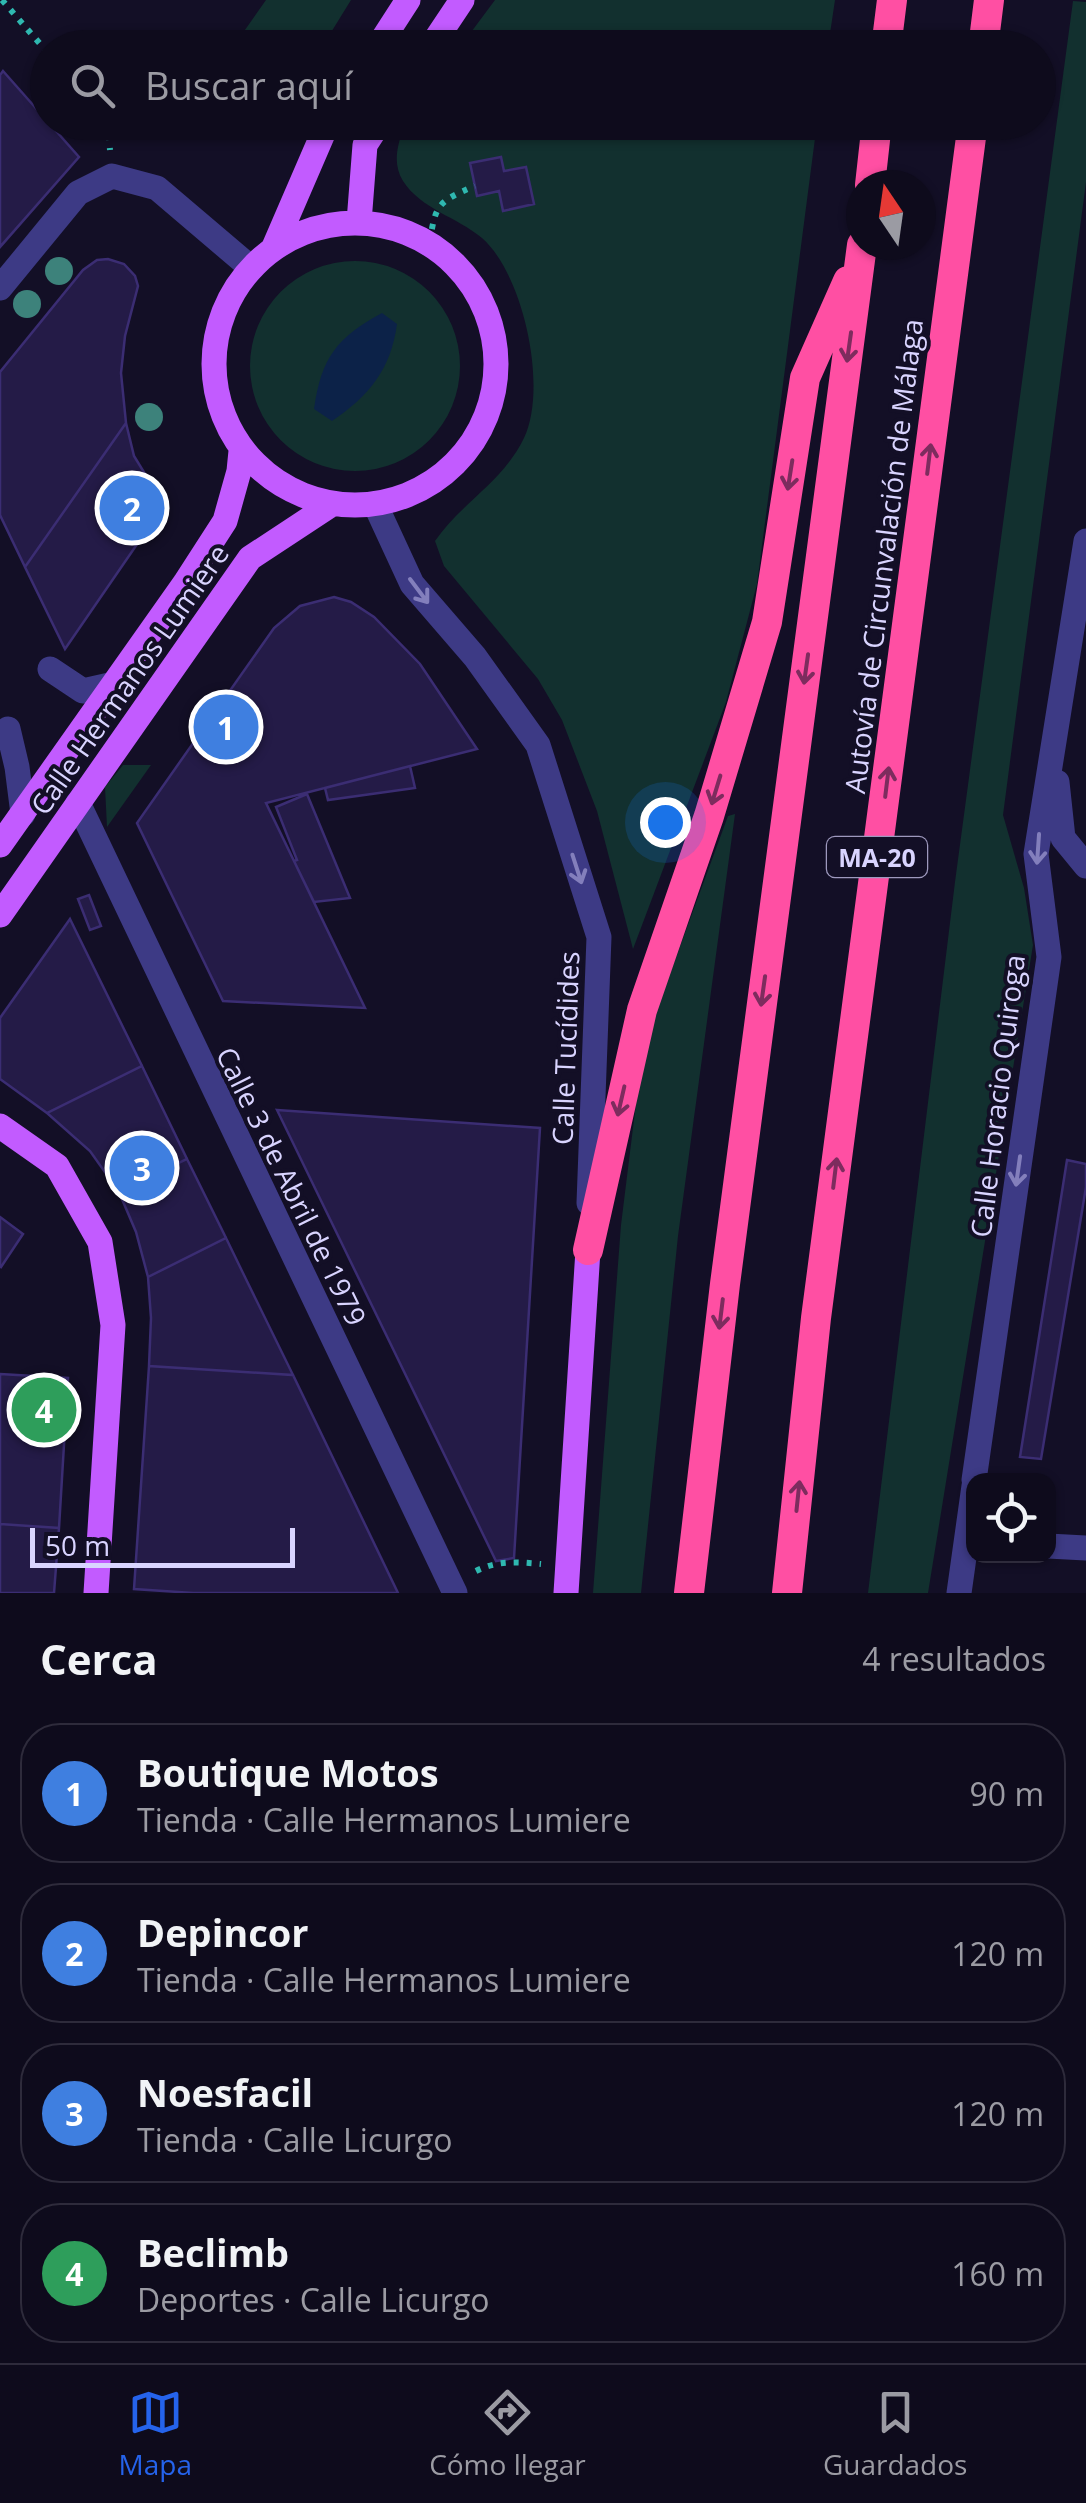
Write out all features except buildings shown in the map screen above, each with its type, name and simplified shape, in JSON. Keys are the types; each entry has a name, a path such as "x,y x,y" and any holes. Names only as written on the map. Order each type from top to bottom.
{"highway":[{"path":"888,30 892,0"},
{"path":"985,30 989,0"},
{"path":"872,170 875,140"},
{"name":"Autovía de Circunvalación de Málaga","path":"787,1593 816,1318 971,140"},
{"path":"588,1250 642,1010 768,622 805,378 857,260"},
{"path":"689,1593 730,1245 860,260"}],"main road":[{"path":"389,30 408,0"},
{"path":"442,30 462,0"},
{"path":"274,247 320,140"},
{"path":"358,222 368,140"},
{"path":"358,222 395,227 430,242 460,267 488,310 498,360 490,411 464,456 424,488 376,504 332,504 282,484 240,451 214,385 214,343 227,303 250,268 274,247 314,228 358,222"},
{"name":"Calle Hermanos Lumiere","path":"0,845 225,521 240,471 240,451"},
{"name":"Calle Hermanos Lumiere","path":"0,915 250,558 332,504"},
{"path":"0,1126 57,1166 100,1242 113,1325 96,1593"},
{"name":"Calle Tucídides","path":"567,1580 588,1250"}],"street":[{"path":"0,288 78,194 112,176 157,188 250,268"},
{"name":"Calle Tucídides","path":"376,504 412,584 474,657 538,745 598,937 588,1250"},
{"name":"Calle Horacio Quiroga","path":"975,1473 1048,957 1036,854 1086,542"},
{"path":"50,669 83,691 114,684"},
{"path":"8,729 22,814"},
{"path":"1053,752 1063,838 1086,866"},
{"name":"Calle 3 de Abril de 1979","path":"78,804 453,1588"},
{"path":"1056,1546 1086,1548"},
{"name":"Calle Horacio Quiroga","path":"959,1593 966,1557"}],"path":[{"path":"2,0 30,32"},
{"path":"430,242 434,210 475,186"},
{"path":"453,1588 488,1565 513,1561 567,1580"}],"green space":[{"path":"266,0 351,0 332,30 245,30"},
{"path":"495,0 835,0 831,30 473,30"},
{"path":"1073,1 1086,2 1086,182 1003,815 1024,888 1033,945 928,1593 868,1593 955,882"},
{"path":"400,140 815,140 757,584 726,702 633,949 597,811 562,720 538,679 444,566 435,541 505,468 524,438 531,417 532,363 520,304 497,255 482,238 411,191 399,174"},
{"path":"355,261 395,269 429,292 452,326 460,366 452,406 429,440 395,463 355,471 315,463 281,440 258,406 250,366 258,326 281,292 315,269"},
{"path":"123,765 151,765 107,827 105,787"},
{"path":"735,814 678,1236 641,1593 593,1593 621,1225 643,1047 728,816"}],"water":[{"path":"382,313 397,324 384,368 357,402 332,421 314,409 327,363 343,340"}],"place":[{"name":"Depincor","path":"132,508"},
{"name":"Boutique Motos","path":"226,727"},
{"name":"Noesfacil","path":"142,1168"},
{"name":"Beclimb","path":"44,1410"}]}
